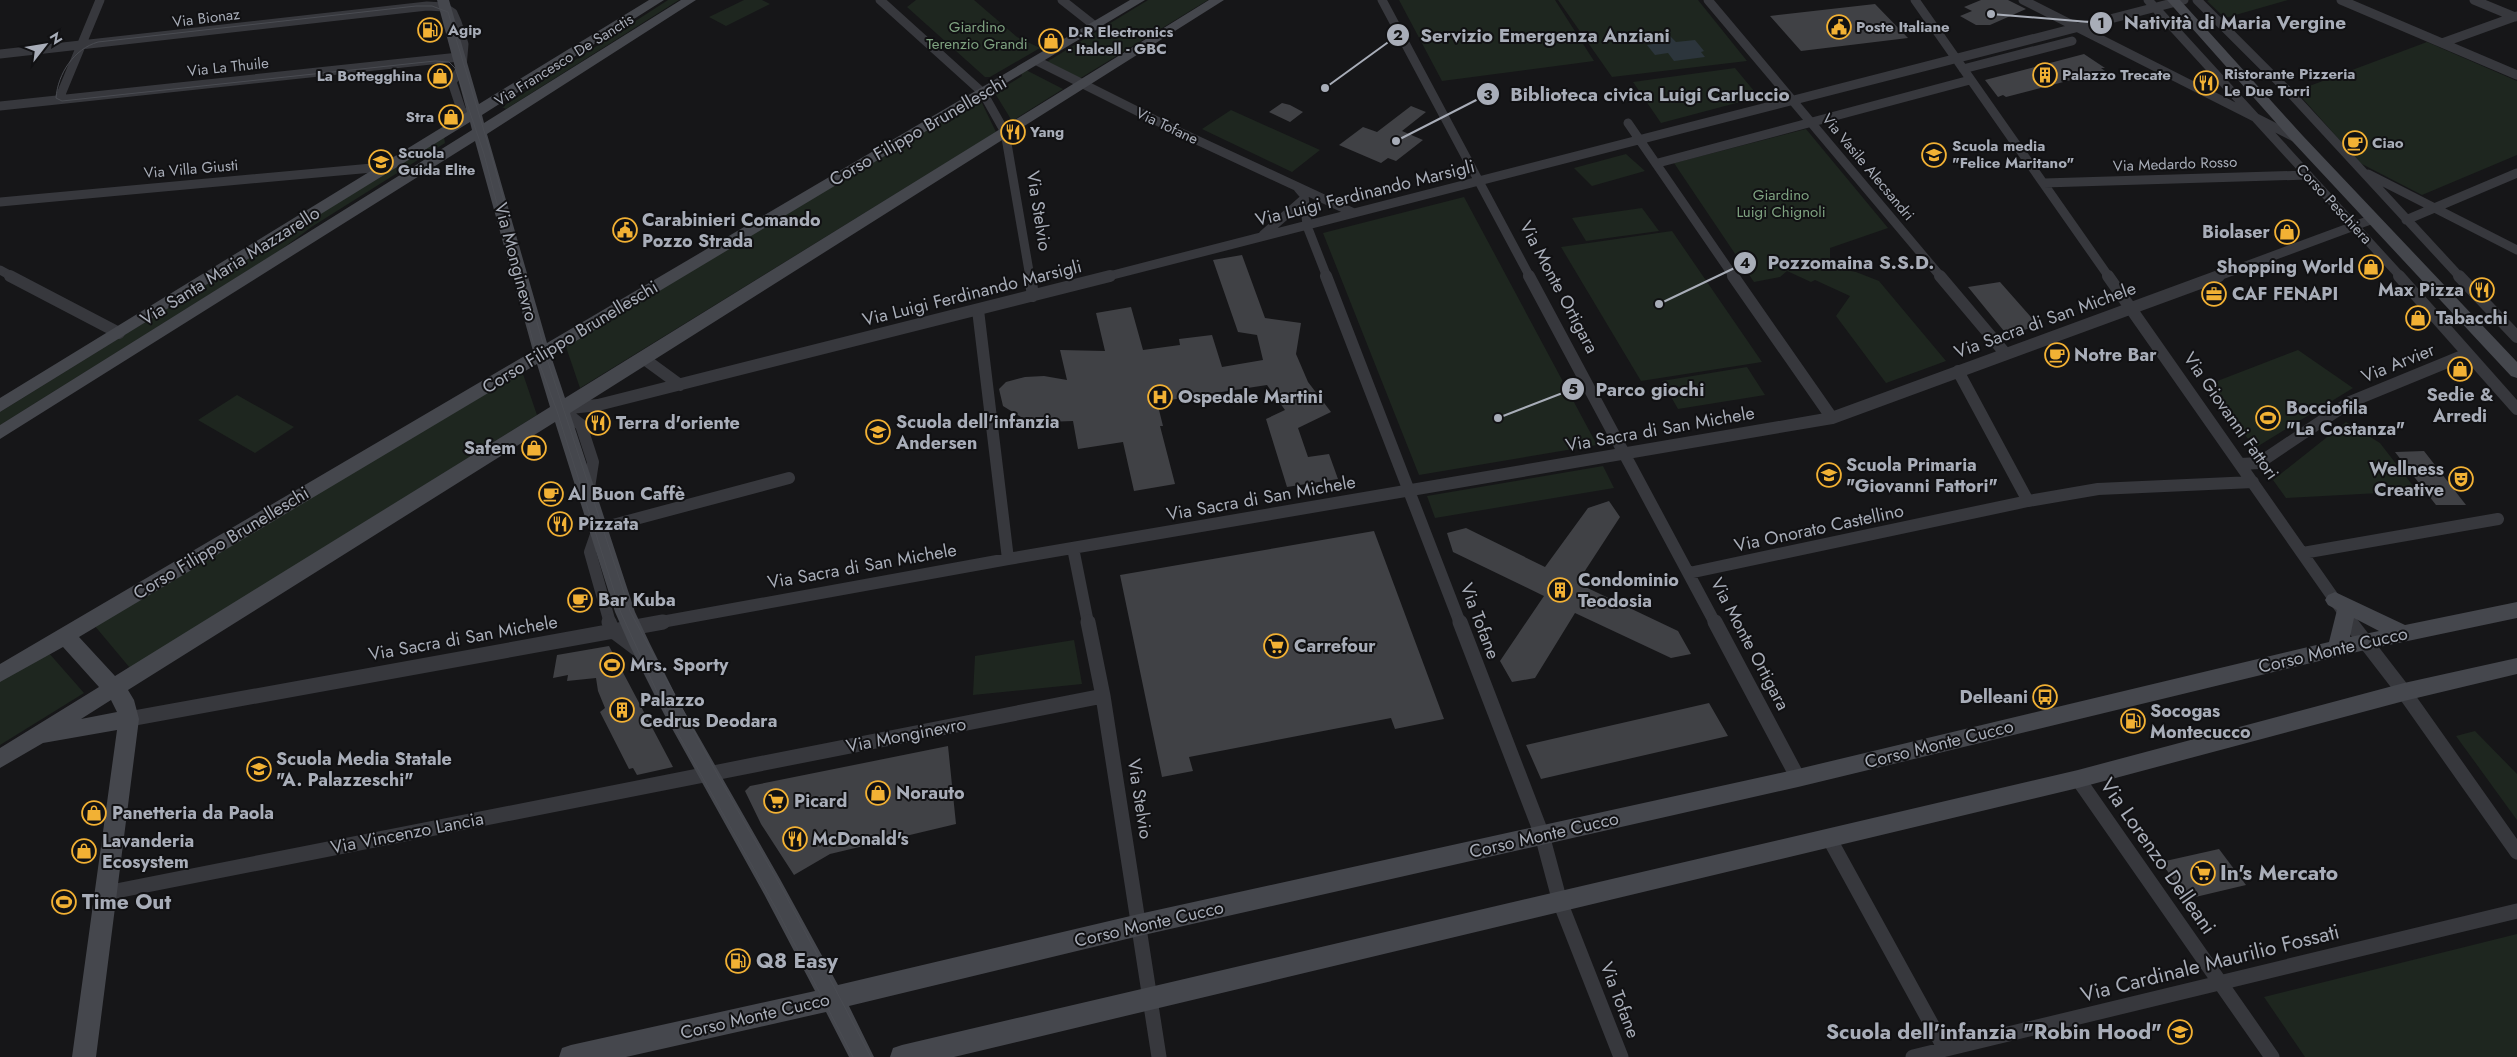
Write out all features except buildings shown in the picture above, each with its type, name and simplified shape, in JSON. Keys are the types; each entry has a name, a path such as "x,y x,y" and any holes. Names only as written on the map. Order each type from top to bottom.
{"main road":[{"name":"Via Francesco De Sanctis","path":"474,113 658,0"},
{"name":"Via Francesco De Sanctis","path":"480,132 690,0"},
{"name":"Via Monginevro","path":"444,4 460,62"},
{"name":"Via Monginevro","path":"474,113 541,354 561,409"},
{"name":"Via Santa Maria Mazzarello","path":"0,433 480,132"}],"street":[{"path":"59,99 100,0"},
{"path":"1062,0 1095,26"},
{"name":"Corso Filippo Brunelleschi","path":"0,674 1139,0"},
{"path":"0,759 1080,84 1218,0"},
{"name":"Via Monte Ortigara","path":"1382,0 1798,778"},
{"name":"Via Vasile Alecsandri","path":"1708,0 2005,353"},
{"name":"Via Giovanni Fattori","path":"1915,0 2133,308 2340,607 2404,692 2517,852"},
{"path":"2023,0 2298,139"},
{"name":"Corso Peschiera","path":"2148,0 2355,226 2517,409"},
{"path":"2197,0 2292,96 2298,105 2517,337"},
{"path":"2341,0 2517,75"},
{"path":"2474,0 2516,16"},
{"path":"884,3 897,1"},
{"name":"Via Luigi Ferdinando Marsigli","path":"561,409 598,405 680,385 1307,226 1354,212 1480,182 1793,102 1960,64 2078,28 2178,1"},
{"name":"Corso Peschiera","path":"2178,1 2298,139 2517,372"},
{"name":"Via Stelvio","path":"884,3 983,93 1005,132 1033,296"},
{"name":"Via Bionaz","path":"0,54 444,4"},
{"path":"2442,43 2516,16"},
{"path":"1960,64 2072,41"},
{"name":"Via Tofane","path":"1037,61 1080,84 1298,188 1354,212"},
{"name":"Via Monginevro","path":"460,62 474,113"},
{"name":"Via La Thuile","path":"0,106 460,62"},
{"path":"1658,163 1970,80"},
{"path":"2209,95 2227,86"},
{"name":"Via Santa Maria Mazzarello","path":"0,406 474,113"},
{"path":"1628,123 1658,163 1832,418"},
{"name":"Via Villa Giusti","path":"0,202 384,168"},
{"path":"2360,170 2517,250"},
{"path":"2406,220 2517,173"},
{"name":"Via Medardo Rosso","path":"2044,183 2307,175"},
{"name":"Via Tofane","path":"1298,188 1304,199 1307,226 1542,836 1560,902 1621,1057"},
{"path":"1259,238 1304,199"},
{"name":"Via Sacra di San Michele","path":"129,719 1008,559 1409,492 1832,418 2373,219"},
{"name":"Via Santa Maria Mazzarello","path":"0,270 119,333"},
{"path":"978,310 1008,559"},
{"name":"Via Arvier","path":"2241,464 2259,463 2350,402 2467,354"},
{"path":"643,358 680,385"},
{"path":"1958,371 2028,501"},
{"name":"Via Monginevro","path":"561,409 598,529 622,628 644,653 780,900 862,1057"},
{"path":"598,529 789,478"},
{"name":"Via Onorato Castellino","path":"1689,573 2028,501 2098,489 2253,482"},
{"path":"2303,553 2498,519"},
{"name":"Via Stelvio","path":"1073,548 1103,696 1159,1057"},
{"path":"2338,648 2340,607 2404,634"},
{"name":"Corso Monte Cucco","path":"571,1057 1139,925 1798,778 2338,648 2517,610"},
{"path":"65,635 124,700 129,719 84,1057"},
{"path":"902,1057 2078,779 2404,692 2517,666"},
{"name":"Via Monginevro","path":"709,773 1103,696"},
{"path":"35,737 129,719"},
{"name":"Via Vincenzo Lancia","path":"106,894 709,773"},
{"name":"Via Lorenzo Delleani","path":"2078,779 2272,1057"},
{"path":"1829,838 1945,1049"},
{"name":"Via Cardinale Maurilio Fossati","path":"1913,1057 2517,911"}],"green space":[{"path":"668,0 679,0 506,109 502,107"},
{"path":"744,0 762,0 770,4 726,26 709,17"},
{"name":"Giardino Terenzio Grandi","path":"916,0 974,0 1017,37 1040,48 990,77 985,77 907,7"},
{"path":"1148,0 1208,0 1079,79 1045,63"},
{"path":"1399,0 1555,0 1594,61 1442,81"},
{"path":"1558,0 1698,0 1747,61 1612,77"},
{"path":"2288,0 2225,18 2207,1"},
{"path":"2427,42 2517,81 2517,155 2422,195 2360,163 2296,91"},
{"path":"1735,68 1759,97 1661,123 1633,82"},
{"path":"1026,70 1063,89 1012,121 993,90 999,86 1001,89 1022,76 1021,73"},
{"path":"980,99 996,132 580,388 565,344"},
{"path":"1231,110 1320,150 1292,172 1202,129"},
{"name":"Giardino Luigi Chignoli","path":"1806,129 1888,228 1830,248 1830,267 1856,272 1879,281 1946,361 1886,383 1836,316 1850,296 1815,280 1811,282 1787,271 1780,277 1754,282 1674,163"},
{"path":"444,137 445,143 313,226 279,251 0,425 0,412"},
{"path":"1626,154 1645,171 1592,186 1574,168"},
{"path":"1464,197 1597,445 1419,475 1323,233"},
{"path":"1642,208 1659,231 1586,241 1572,218"},
{"path":"1672,231 1762,362 1641,381 1561,247"},
{"name":"Bocciofila \"La Costanza\"","path":"2298,350 2353,388 2255,448 2207,385"},
{"path":"1747,367 1765,395 1678,409 1662,381"},
{"path":"523,374 537,415 130,668 94,625 515,375"},
{"path":"237,395 294,427 255,453 198,420"},
{"path":"2346,422 2380,443 2417,491 2286,498 2273,480"},
{"path":"1603,466 1614,488 1435,518 1427,496"},
{"path":"1074,640 1082,684 973,695 975,656"},
{"path":"48,652 84,693 0,745 0,680"},
{"path":"2475,731 2517,774 2517,820 2456,736"},
{"path":"2517,934 2517,1057 2305,1057 2264,997"}],"shaded area":[{"path":"1670,36 1676,42 1695,40 1704,51 1701,52 1705,57 1674,61 1668,53 1655,55 1647,45 1659,43 1655,38"}],"tram line":[{"path":"853,1057 778,912 667,714 621,613 557,411 537,357 484,154 455,68 449,62 435,61 62,101 56,98 60,80 69,63 82,50 98,42 416,6 432,6 448,12 491,154 548,362 630,611 716,772 783,890 871,1057"}],"place":[{"name":"Natività di Maria Vergine","path":"1991,14"},
{"name":"Poste Italiane","path":"1839,27"},
{"name":"Agip","path":"430,30"},
{"name":"D.R Electronics - Italcell - GBC","path":"1051,41"},
{"name":"Palazzo Trecate","path":"2045,75"},
{"name":"La Bottegghina","path":"440,76"},
{"name":"Ristorante Pizzeria Le Due Torri","path":"2206,83"},
{"name":"Servizio Emergenza Anziani","path":"1325,88"},
{"name":"Stra","path":"451,117"},
{"name":"Yang","path":"1013,132"},
{"name":"Biblioteca civica Luigi Carluccio","path":"1396,141"},
{"name":"Ciao","path":"2355,143"},
{"name":"Scuola media \"Felice Maritano\"","path":"1934,155"},
{"name":"Scuola Guida Elite","path":"381,162"},
{"name":"Carabinieri Comando Pozzo Strada","path":"625,230"},
{"name":"Biolaser","path":"2287,232"},
{"name":"Shopping World","path":"2371,267"},
{"name":"Max Pizza","path":"2482,290"},
{"name":"CAF FENAPI","path":"2214,294"},
{"name":"Pozzomaina S.S.D.","path":"1659,304"},
{"name":"Tabacchi","path":"2418,318"},
{"name":"Notre Bar","path":"2057,355"},
{"name":"Sedie & Arredi","path":"2460,369"},
{"name":"Ospedale Martini","path":"1160,397"},
{"name":"Parco giochi","path":"1498,418"},
{"name":"Bocciofila \"La Costanza\"","path":"2268,418"},
{"name":"Terra d'oriente","path":"598,423"},
{"name":"Scuola dell'infanzia Andersen","path":"878,432"},
{"name":"Safem","path":"534,448"},
{"name":"Scuola Primaria \"Giovanni Fattori\"","path":"1829,475"},
{"name":"Wellness Creative","path":"2461,479"},
{"name":"Al Buon Caffè","path":"551,494"},
{"name":"Pizzata","path":"560,524"},
{"name":"Condominio Teodosia","path":"1560,590"},
{"name":"Bar Kuba","path":"580,600"},
{"name":"Carrefour","path":"1276,646"},
{"name":"Mrs. Sporty","path":"612,665"},
{"name":"Delleani","path":"2045,697"},
{"name":"Palazzo Cedrus Deodara","path":"622,710"},
{"name":"Socogas Montecucco","path":"2133,721"},
{"name":"Scuola Media Statale \"A. Palazzeschi\"","path":"259,769"},
{"name":"Norauto","path":"878,793"},
{"name":"Picard","path":"776,801"},
{"name":"Panetteria da Paola","path":"94,813"},
{"name":"McDonald's","path":"795,839"},
{"name":"Lavanderia Ecosystem","path":"84,851"},
{"name":"In's Mercato","path":"2203,873"},
{"name":"Time Out","path":"64,902"},
{"name":"Q8 Easy","path":"738,961"},
{"name":"Scuola dell'infanzia \"Robin Hood\"","path":"2180,1032"}]}
